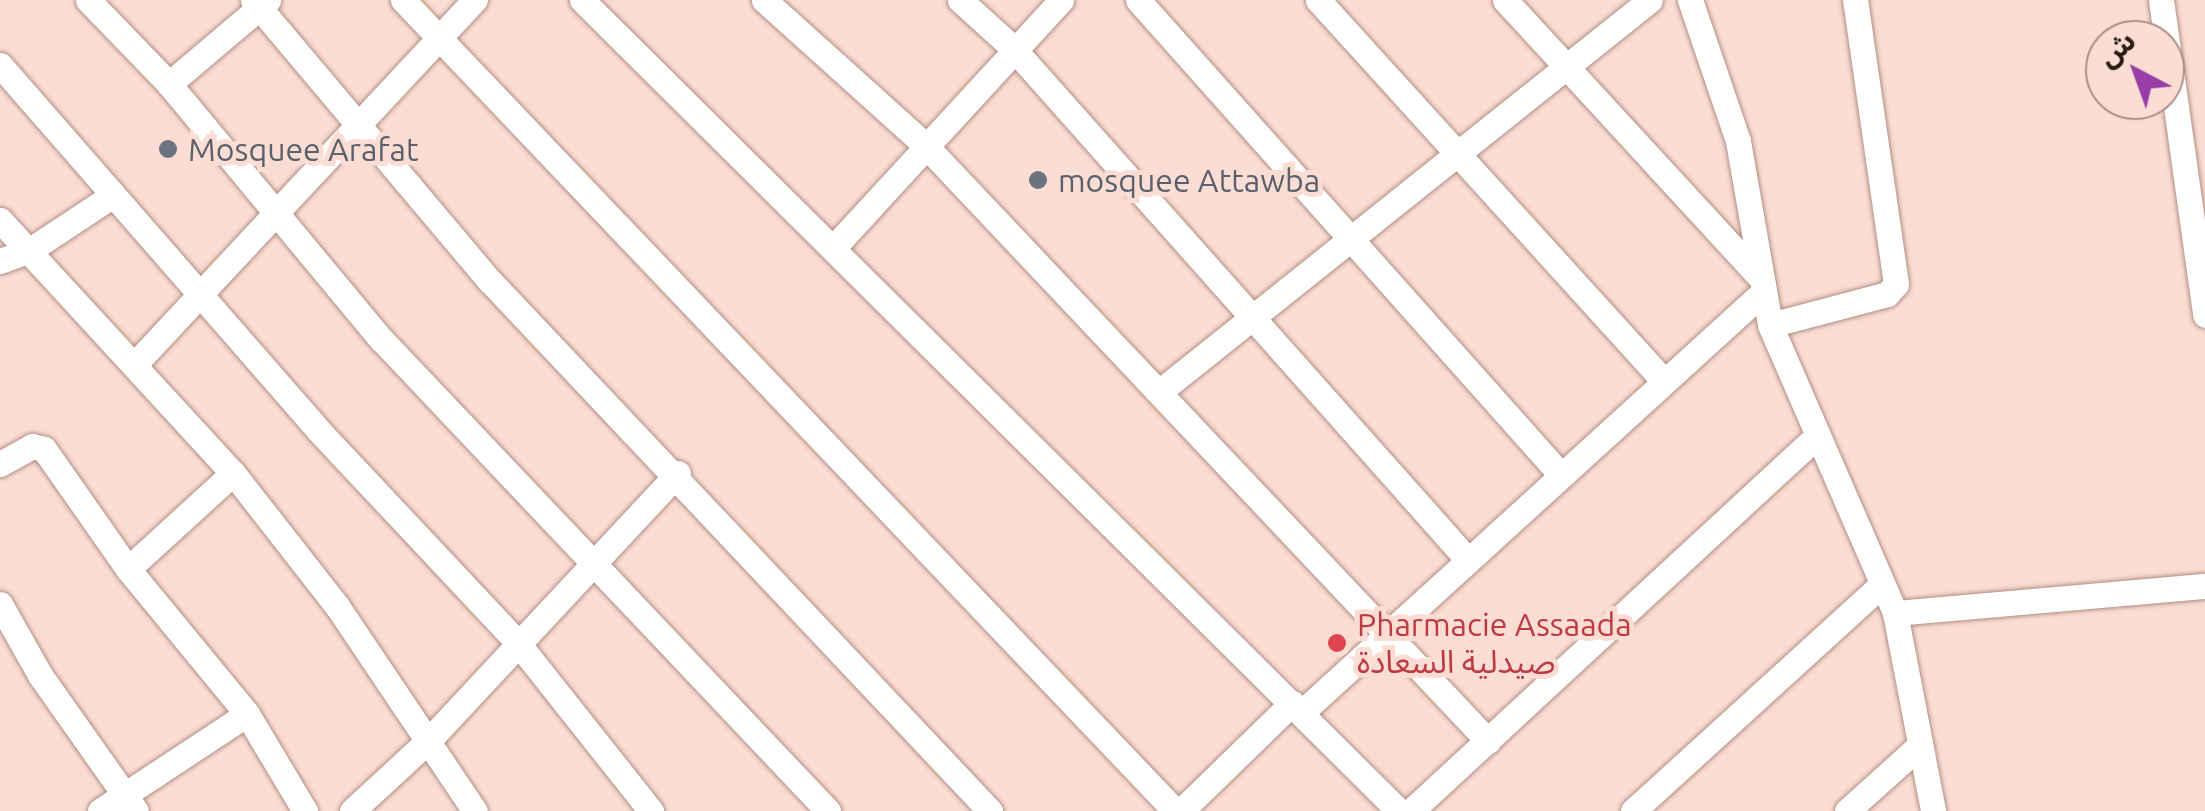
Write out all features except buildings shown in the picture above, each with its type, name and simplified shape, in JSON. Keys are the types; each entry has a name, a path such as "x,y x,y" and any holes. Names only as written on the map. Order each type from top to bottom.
{"street":[{"path":"88,0 169,84 381,340 593,559 828,811"},
{"path":"402,0 1178,811 1467,560 1759,284"},
{"path":"136,363 475,0"},
{"path":"582,0 835,246 1399,811"},
{"path":"764,0 925,145 1488,741"},
{"path":"960,0 1012,47 1467,560"},
{"path":"835,246 1012,47 1062,0"},
{"path":"1138,0 1345,240 1560,474"},
{"path":"1318,0 1662,379"},
{"path":"1505,0 1759,284"},
{"path":"1159,392 1248,316 1650,0"},
{"path":"1690,0 1738,141 1759,284 1770,325 1895,614 1917,748 1933,811"},
{"path":"1770,325 1887,294 1896,284 1854,0"},
{"path":"2161,0 2205,315"},
{"path":"169,84 260,3 490,280 678,474 990,811"},
{"path":"0,64 204,293 320,432 517,642 650,811"},
{"path":"0,261 30,250 112,194"},
{"path":"0,220 136,363 233,473 337,606 475,811"},
{"path":"1412,811 1817,436"},
{"path":"0,464 32,446 44,449 128,569 247,714 305,811"},
{"path":"128,569 233,473"},
{"path":"352,811 429,740 593,559 678,474"},
{"path":"1633,811 1882,584"},
{"path":"1895,614 2205,586"},
{"path":"0,604 40,674 130,801"},
{"path":"100,811 130,801 247,714"},
{"path":"1847,811 1917,748"}],"place":[{"name":"Mosquee Arafat","path":"168,149"},
{"name":"mosquee Attawba","path":"1038,180"},
{"name":"Pharmacie Assaada صيدلية السعادة","path":"1337,643"}]}
